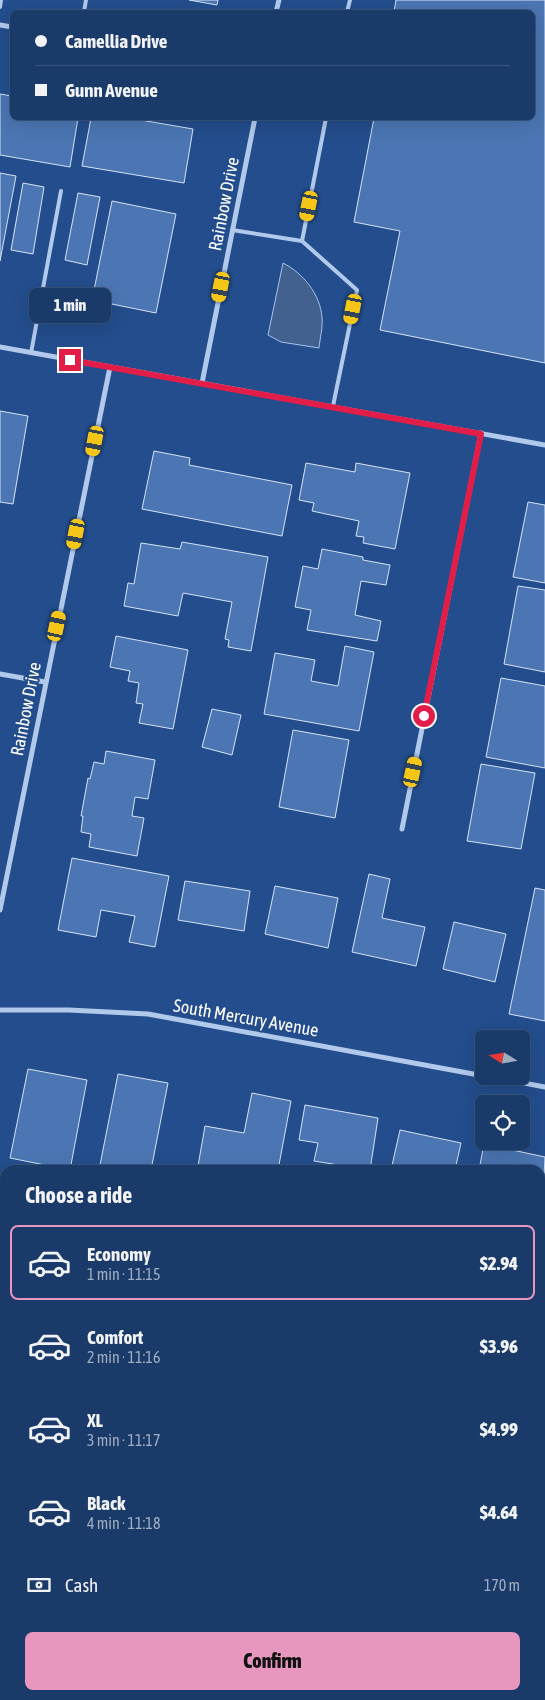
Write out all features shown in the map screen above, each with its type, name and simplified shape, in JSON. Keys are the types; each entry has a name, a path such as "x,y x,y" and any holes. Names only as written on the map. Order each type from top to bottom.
{"street":[{"name":"Rainbow Drive","path":"202,383 255,120"},
{"path":"0,347 545,445"},
{"name":"Rainbow Drive","path":"0,910 110,367"},
{"path":"402,829 481,434"},
{"path":"0,674 45,682"},
{"name":"South Mercury Avenue","path":"0,1010 69,1010 148,1014 475,1074"},
{"name":"South Mercury Avenue","path":"530,1084 545,1087"}],"lane":[{"path":"0,7 1,0"},
{"path":"302,241 326,120"},
{"path":"31,353 61,191"},
{"path":"232,230 302,241 357,290 334,406"}],"water":[{"path":"283,263 304,278 318,300 322,321 319,348 281,342 268,335"}],"building":[{"path":"189,0 218,0 217,5"},
{"path":"396,0 545,0 545,363 380,330 400,231 354,222 374,120 535,120 535,10 394,10"},
{"path":"0,94 10,96 10,120 78,120 70,167 0,155"},
{"path":"91,120 141,120 193,129 184,183 82,166"},
{"path":"0,173 16,176 0,261"},
{"path":"23,183 44,187 33,254 11,250"},
{"path":"78,193 100,197 87,265 65,260"},
{"path":"112,201 176,214 156,313 92,300"},
{"path":"0,411 28,416 13,504 0,502"},
{"path":"154,451 190,458 189,465 292,485 282,536 142,509"},
{"path":"306,463 355,472 356,463 410,473 395,549 363,543 364,537 356,536 359,521 312,511 314,503 299,500"},
{"path":"528,502 545,505 545,583 513,577"},
{"path":"182,542 268,557 251,651 228,647 229,640 225,639 232,602 183,593 178,616 124,606 128,583 134,584 141,543 180,549"},
{"path":"322,549 363,557 363,560 390,565 386,585 361,581 355,615 381,621 377,641 307,630 311,610 295,607 303,566 318,569"},
{"path":"518,586 545,590 545,672 504,664"},
{"path":"116,636 188,650 173,729 139,723 143,704 136,703 139,683 128,681 130,671 110,667"},
{"path":"345,646 374,652 359,731 264,714 275,653 315,660 311,681 338,686"},
{"path":"501,678 545,686 545,768 486,757"},
{"path":"212,709 241,715 232,755 202,747"},
{"path":"293,730 349,740 335,818 279,807"},
{"path":"106,751 155,760 148,799 135,797 132,816 144,818 137,856 89,847 91,834 81,832 83,816 81,816 88,778 90,779 94,762 104,764"},
{"path":"481,764 535,773 521,849 467,841"},
{"path":"72,858 169,876 155,947 129,942 135,916 101,910 96,937 58,930"},
{"path":"369,874 390,879 382,918 425,927 416,966 352,952"},
{"path":"185,881 250,891 244,931 178,920"},
{"path":"275,886 338,898 328,948 265,934"},
{"path":"535,888 545,890 545,1021 509,1014"},
{"path":"454,922 506,934 495,982 443,969"},
{"path":"28,1069 87,1080 71,1165 45,1165 10,1158"},
{"path":"118,1074 168,1083 152,1165 100,1165"},
{"path":"252,1093 291,1101 279,1165 198,1165 205,1126 244,1133"},
{"path":"305,1105 378,1118 371,1165 339,1165 314,1161 318,1143 299,1140"},
{"path":"400,1130 461,1143 456,1165 392,1165"},
{"path":"483,1150 512,1150 545,1157 545,1165 480,1165"}],"route":[{"path":"70,360 334,406 481,434 424,716"}]}
